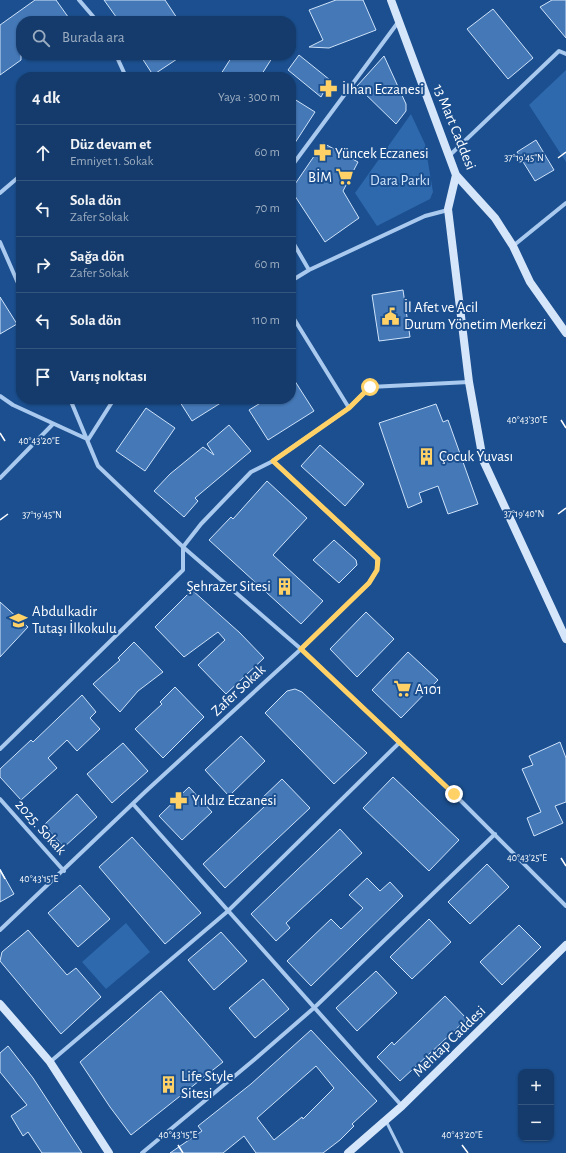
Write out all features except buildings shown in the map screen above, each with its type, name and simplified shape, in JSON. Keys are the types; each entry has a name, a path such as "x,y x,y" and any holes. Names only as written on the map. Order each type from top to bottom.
{"street":[{"path":"79,0 92,16"},
{"name":"13 Mart Caddesi","path":"391,0 450,155 456,175 495,218 513,246 530,282 566,333"},
{"path":"296,160 399,21"},
{"path":"450,155 559,51 566,54"},
{"path":"118,60 124,72"},
{"path":"456,175 448,209 469,382 482,460 566,639"},
{"path":"0,193 16,179"},
{"path":"513,246 566,203"},
{"path":"296,278 309,270 425,216 448,209"},
{"path":"0,242 16,279"},
{"path":"296,248 309,270"},
{"path":"296,322 349,408"},
{"path":"0,749 183,570 183,547 201,524 251,472 273,461 349,408 370,387 469,382"},
{"path":"0,396 13,405 88,440"},
{"path":"72,404 98,466 183,547 301,649 400,742 495,834 566,906"},
{"path":"88,440 111,404"},
{"path":"0,478 53,424"},
{"name":"Zafer Sokak","path":"0,930 133,804 301,649 369,583 377,570 378,559 273,461"},
{"path":"50,1062 228,911 400,742"},
{"name":"2025. Sokak","path":"0,799 64,871"},
{"path":"133,804 402,1106"},
{"path":"142,1153 255,1060 315,1007 495,834"},
{"name":"Mehtap Caddesi","path":"348,1153 402,1106 566,946"},
{"path":"0,1004 50,1062 109,1153"}],"lane":[{"path":"386,1121 402,1153"}],"green space":[{"path":"566,70 566,162 529,105"},
{"name":"Dara Parkı","path":"411,114 425,144 433,192 430,199 377,226 355,193"},
{"path":"126,923 150,952 106,989 82,962"}],"place":[{"name":"İlhan Eczanesi","path":"329,89"},
{"name":"Yüncek Eczanesi","path":"322,153"},
{"name":"BİM","path":"345,177"},
{"name":"İl Afet ve Acil Durum Yönetim Merkezi","path":"391,316"},
{"name":"Çocuk Yuvası","path":"426,456"},
{"name":"Şehrazer Sitesi","path":"284,586"},
{"name":"Abdulkadir Tutaşı İlkokulu","path":"19,620"},
{"name":"A101","path":"402,689"},
{"name":"Yıldız Eczanesi","path":"179,800"},
{"name":"Life Style Sitesi","path":"168,1085"}],"route":[{"path":"370,387 349,408 273,461 378,559 377,570 369,583 301,649 454,794"}]}
